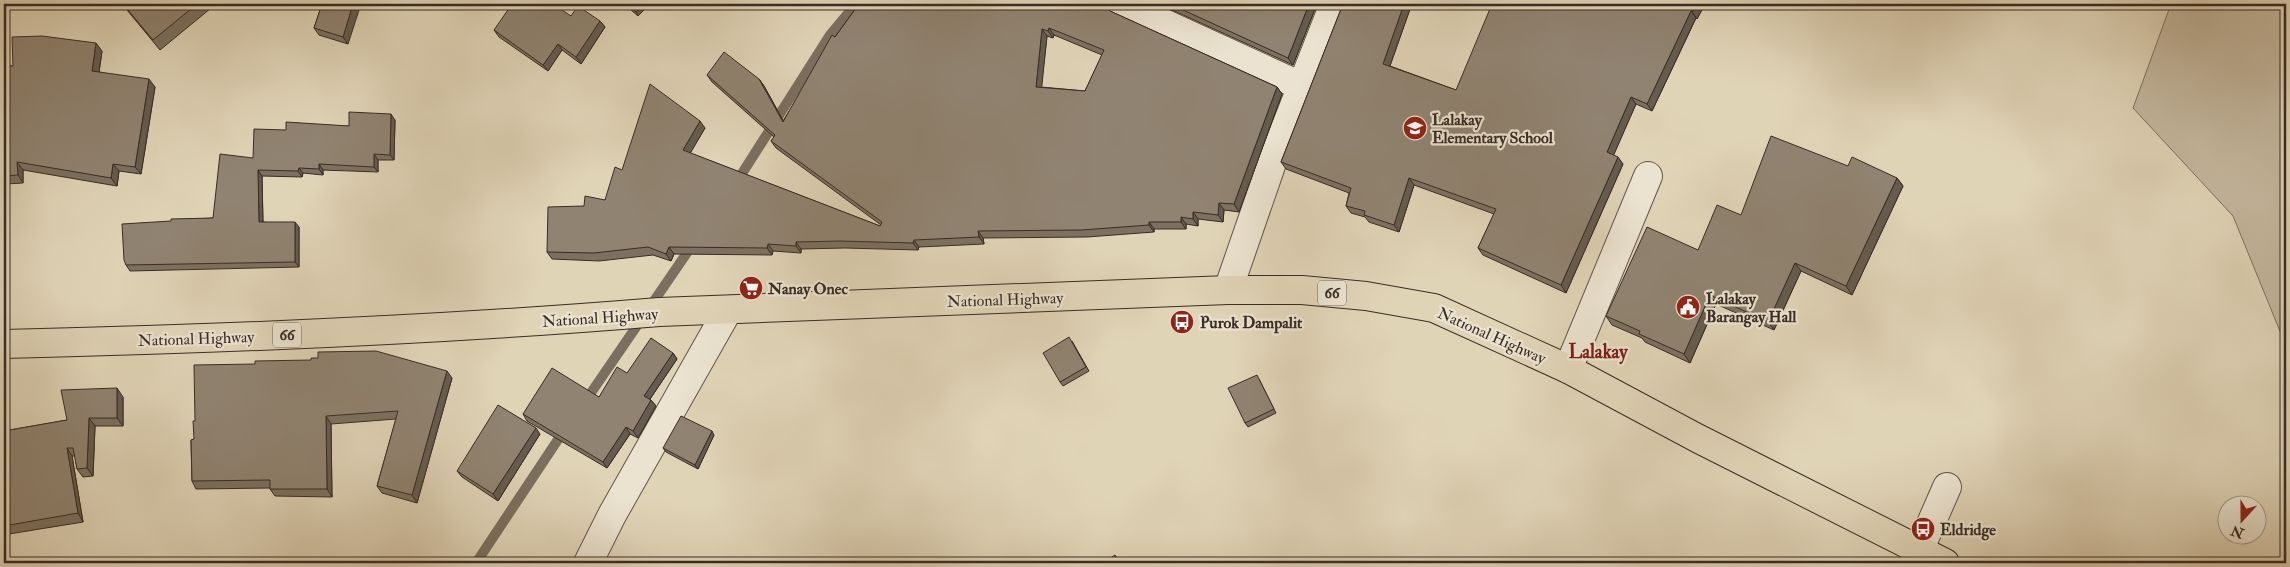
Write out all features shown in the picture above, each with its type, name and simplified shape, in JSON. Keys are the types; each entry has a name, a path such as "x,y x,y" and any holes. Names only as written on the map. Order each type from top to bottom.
{"main road":[{"name":"National Highway","path":"4,344 291,335 658,312 1228,290 1302,290 1366,296 1434,308 1568,369 1697,438 1945,563"}],"street":[{"path":"1122,4 1301,86"},
{"path":"1228,290 1301,86 1334,4"},
{"path":"1568,369 1648,176"},
{"path":"588,563 612,515 728,310"},
{"path":"1919,551 1947,487"}],"shaded area":[{"path":"2171,4 2286,4 2286,346 2233,216 2133,108"}],"building":[{"path":"123,4 197,4 153,40"},
{"path":"322,4 353,4 343,37 314,28"},
{"path":"512,4 553,4 571,16 578,6 600,21 576,57 558,44 543,65 494,30"},
{"path":"626,4 644,4 636,12"},
{"path":"859,4 1104,4 1110,11 1277,87 1234,204 1219,203 1218,215 1193,212 1193,219 1181,217 1181,222 1149,222 1149,225 1082,230 978,231 979,237 914,240 913,243 840,241 796,242 796,246 768,244 767,248 669,247 666,254 648,247 594,253 547,252 548,207 584,206 585,196 605,200 615,167 622,170 650,84 700,121 683,150 880,226 882,222 771,141 775,135 707,75 724,52 759,79 783,122 832,35 835,37","holes":["1049,28 1104,50 1085,91 1036,87 1042,29 1048,31"]},
{"path":"1170,4 1309,4 1288,58"},
{"name":"Lalakay Elementary School","path":"1343,4 1404,4 1383,64 1456,90 1492,4 1696,4 1647,104 1631,97 1607,152 1618,157 1561,285 1478,248 1496,209 1409,178 1394,225 1364,215 1365,211 1346,206 1351,188 1281,162"},
{"path":"42,36 96,43 92,71 149,79 135,167 113,164 111,178 17,162 18,175 4,176 4,66 13,66 12,37"},
{"path":"349,112 391,114 390,155 374,154 374,167 319,164 319,169 299,168 298,171 258,170 259,222 295,222 295,262 126,265 124,260 122,224 171,221 171,219 213,218 220,154 253,158 254,129 286,130 286,122 349,126"},
{"path":"1771,136 1848,166 1852,157 1897,178 1846,286 1795,263 1768,322 1710,295 1684,354 1639,334 1640,331 1606,316 1647,227 1698,250 1717,205 1741,215"},
{"path":"1069,337 1086,367 1060,382 1043,353"},
{"path":"651,338 673,353 644,396 651,400 633,431 626,427 603,462 523,414 552,368 599,397 617,367 627,373"},
{"path":"376,351 447,371 412,495 377,486 398,411 326,416 327,489 270,489 270,480 192,481 191,440 194,439 193,421 195,421 194,365 255,364 255,361 311,360 311,358 318,358 318,352"},
{"path":"1257,375 1274,409 1245,423 1228,388"},
{"path":"117,388 117,418 89,418 87,468 77,469 73,448 67,448 78,513 4,526 4,431 67,420 61,390"},
{"path":"498,405 536,428 493,494 457,471"},
{"path":"681,416 712,431 695,465 663,448"},
{"path":"1115,555 1121,563 1103,563"}],"waterway":[{"path":"736,183 830,35 856,4"},
{"path":"584,403 693,244"},
{"path":"476,563 565,429"}],"place":[{"name":"Lalakay Elementary School","path":"1415,128"},
{"name":"Nanay Onec","path":"751,288"},
{"name":"Lalakay Barangay Hall","path":"1688,307"},
{"name":"Purok Dampalit","path":"1182,322"},
{"name":"Eldridge","path":"1923,529"}],"district":[{"name":"Lalakay","path":"1598,351"}]}
